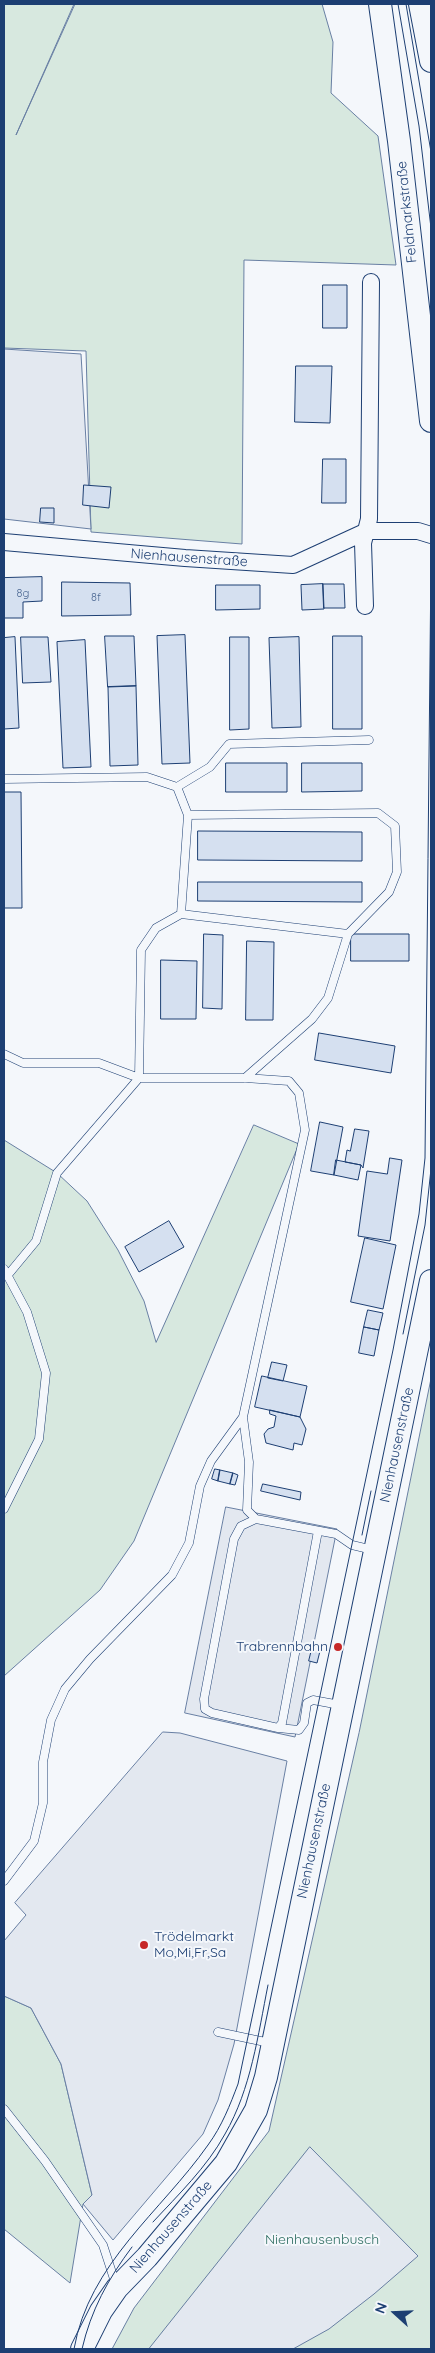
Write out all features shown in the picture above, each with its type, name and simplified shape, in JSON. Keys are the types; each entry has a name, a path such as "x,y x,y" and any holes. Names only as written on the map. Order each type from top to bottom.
{"main road":[{"name":"Feldmarkstraße","path":"380,4 399,142 431,421"},
{"path":"425,17 431,62"},
{"name":"Nienhausenstraße","path":"82,2349 97,2318 117,2288 147,2256 226,2163 256,2110 273,2044 375,1551 428,1309 431,1281"}],"street":[{"path":"365,606 363,543 369,519 371,282"},
{"name":"Nienhausenstraße","path":"4,542 185,558 293,565 367,531 418,531 431,535"}],"lane":[{"path":"4,779 147,777 177,787 210,767 229,744 369,740"},
{"path":"177,787 188,815 181,914"},
{"path":"188,815 378,813 395,826 397,872 389,892 348,934 328,998 312,1019 244,1078"},
{"path":"4,1509 39,1439 46,1373 27,1312 6,1272 36,1241 57,1173 139,1078 142,950 156,928 181,914 348,934"},
{"path":"4,1054 22,1063 99,1063 139,1078 244,1078 289,1081 299,1093 305,1130 243,1418 249,1462 247,1510 256,1519 336,1534 352,1545 375,1551"},
{"path":"4,1881 34,1841 43,1803 43,1762 51,1720 65,1689 90,1659 172,1575 189,1543 200,1486 211,1461 243,1418"},
{"path":"256,1519 241,1526 234,1539 204,1698 205,1709 212,1713 278,1728 299,1730 304,1723 308,1703 313,1700 344,1705"},
{"path":"278,1728 282,1724 318,1531"},
{"path":"218,2032 273,2044"},
{"path":"4,2109 44,2161 103,2245 117,2288"}],"green space":[{"path":"4,4 74,4 16,135 75,4 322,4 333,42 331,93 378,136 396,265 244,260 242,544 91,532 86,351 4,348"},
{"path":"254,1125 299,1144 134,1541 100,1590 4,1676 4,1140 57,1173 87,1201 118,1250 144,1301 156,1342"},
{"name":"Nienhausenbusch","path":"431,1379 431,2349 112,2349 134,2308 269,2131 359,1733"},
{"path":"4,1996 31,2008 61,2064 92,2195 83,2204 70,2283 4,2229"}],"shaded area":[{"path":"4,349 81,354 91,529 4,519"},
{"path":"226,1507 337,1529 295,1737 185,1713"},
{"path":"163,1732 180,1733 287,1761 234,2044 218,2100 203,2134 113,2240 83,2204 92,2195 61,2064 31,2008 4,1996 4,1941 26,1915 15,1903"},
{"path":"310,2147 418,2256 329,2329 293,2349 149,2349"}],"building":[{"path":"323,285 347,285 347,328 323,328"},
{"path":"296,366 332,366 330,423 295,422"},
{"path":"323,459 346,459 346,503 322,503"},
{"path":"84,485 111,487 109,508 83,505"},
{"path":"41,508 54,508 54,523 40,522"},
{"path":"42,577 42,601 23,602 23,618 4,618 4,578"},
{"path":"62,582 130,583 131,615 62,616"},
{"path":"323,584 344,584 345,608 324,608"},
{"path":"323,584 324,609 302,610 301,585"},
{"path":"216,585 260,585 260,609 216,610"},
{"path":"185,635 190,763 162,764 157,636"},
{"path":"105,636 134,636 136,686 108,687"},
{"path":"333,636 362,636 362,729 333,729"},
{"path":"15,637 19,728 4,729 4,638"},
{"path":"21,637 48,637 51,682 23,683"},
{"path":"230,637 249,637 249,729 230,730"},
{"path":"299,637 301,727 272,728 269,638"},
{"path":"85,640 91,767 63,768 57,642"},
{"path":"136,686 138,765 110,766 108,687"},
{"path":"226,763 287,763 287,792 226,792"},
{"path":"302,763 362,763 362,791 302,792"},
{"path":"4,792 21,792 22,908 4,908"},
{"path":"198,831 362,832 362,861 198,860"},
{"path":"198,882 362,882 362,902 198,901"},
{"path":"204,934 223,935 222,1009 203,1008"},
{"path":"351,934 409,934 409,961 351,961"},
{"path":"247,941 274,942 273,1020 246,1020"},
{"path":"161,960 197,961 196,1019 161,1019"},
{"path":"319,1033 395,1046 391,1073 315,1060"},
{"path":"320,1122 343,1127 334,1175 311,1171"},
{"path":"355,1129 369,1131 363,1168 361,1165 345,1162 347,1150 350,1151"},
{"path":"390,1158 402,1160 390,1241 358,1236 367,1171 387,1174"},
{"path":"336,1160 361,1165 358,1180 334,1175"},
{"path":"169,1221 184,1247 139,1272 125,1247"},
{"path":"365,1238 396,1245 383,1309 351,1302"},
{"path":"368,1310 383,1313 379,1330 364,1327"},
{"path":"364,1327 379,1330 374,1356 359,1353"},
{"path":"272,1362 287,1365 283,1381 268,1378"},
{"path":"262,1376 307,1386 300,1417 255,1407"},
{"path":"270,1410 300,1417 306,1429 302,1445 294,1443 293,1450 266,1443 264,1434 268,1429 274,1427 276,1416 270,1414"},
{"path":"215,1469 220,1470 218,1481 212,1479"},
{"path":"220,1470 233,1473 230,1484 218,1481"},
{"path":"233,1473 238,1475 235,1485 230,1484"},
{"path":"263,1484 301,1492 300,1500 261,1491"},
{"path":"313,1645 321,1647 317,1663 309,1661"}],"tram line":[{"path":"398,4 419,126 431,228"},
{"path":"406,4 431,152"},
{"path":"74,2349 82,2318 95,2290 111,2264 213,2138 229,2108 238,2084 393,1350 419,1214 425,1158 431,559"},
{"path":"403,1334 425,1225 431,1169"},
{"path":"362,1535 371,1491"},
{"path":"153,2222 210,2158 234,2117 253,2061 268,1985"},
{"path":"82,2349 90,2321 101,2295 132,2247"}],"place":[{"name":"Trabrennbahn","path":"338,1647"},
{"name":"Trödelmarkt Mo,Mi,Fr,Sa","path":"144,1945"}]}
